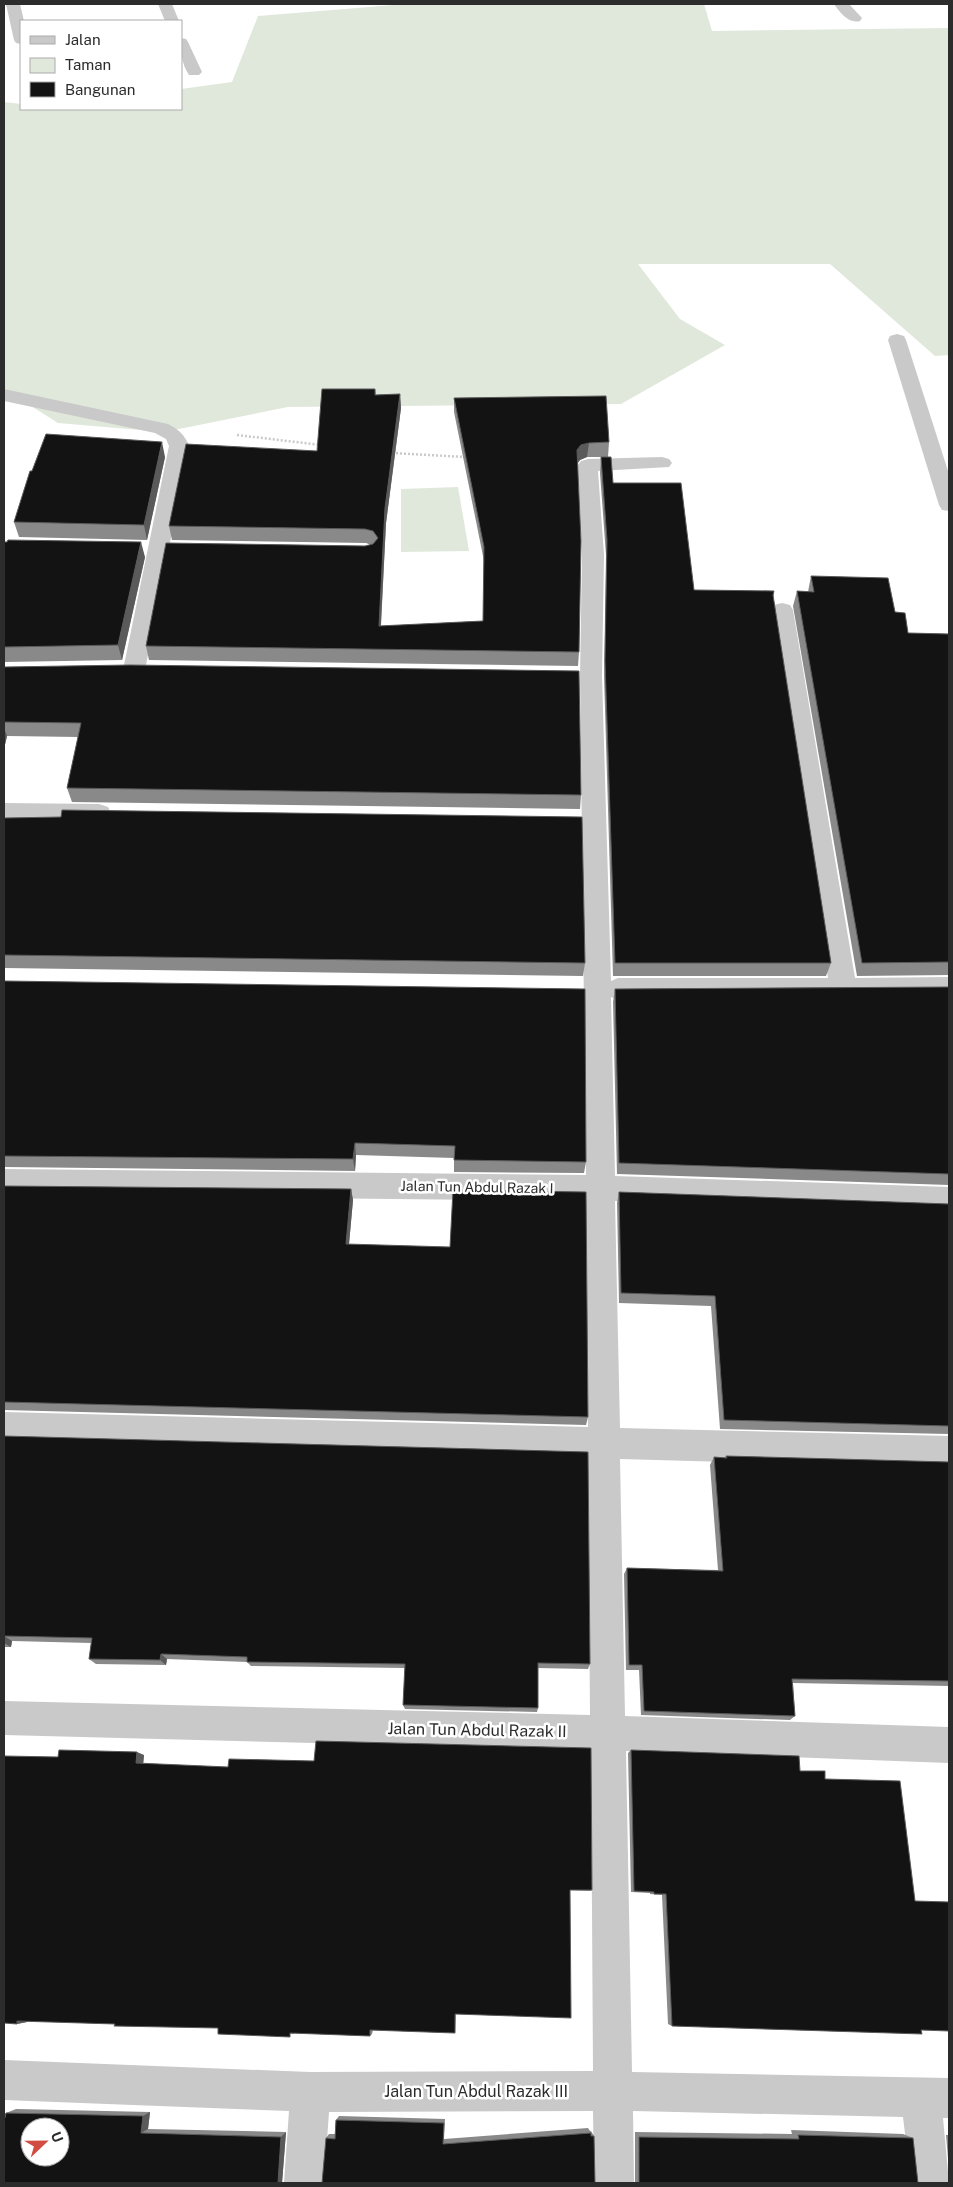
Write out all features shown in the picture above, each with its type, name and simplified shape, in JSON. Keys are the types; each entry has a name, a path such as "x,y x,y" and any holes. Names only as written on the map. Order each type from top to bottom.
{"street":[{"path":"13,4 20,36"},
{"path":"165,4 172,20"},
{"path":"841,4 855,18"},
{"path":"182,44 194,72"},
{"path":"897,340 949,505"},
{"path":"4,394 161,428 172,433 177,438 179,446 135,671"},
{"path":"614,2183 600,1188 588,989 581,676 593,554 588,464 662,463"},
{"path":"782,610 842,987"},
{"path":"4,812 124,814"},
{"path":"588,989 949,988"},
{"name":"Jalan Tun Abdul Razak I","path":"4,1182 600,1188 949,1200"},
{"path":"4,1427 949,1452"},
{"name":"Jalan Tun Abdul Razak II","path":"4,1718 609,1733 949,1745"},
{"name":"Jalan Tun Abdul Razak III","path":"4,2080 310,2092 612,2091 935,2098"},
{"path":"304,2183 310,2092"},
{"path":"931,2183 935,2098"}],"path":[{"path":"237,435 324,445"},
{"path":"392,453 470,458"}],"green space":[{"path":"406,4 704,4 712,31 949,28 949,355 935,356 830,264 638,264 680,319 725,345 621,404 288,407 164,432 58,423 4,389 4,102 20,104 20,110 182,110 182,89 232,82 258,16"},
{"path":"458,487 469,551 401,552 401,489"}],"building":[{"path":"322,389 375,389 375,395 400,394 385,508 379,626 483,621 484,547 454,398 606,396 609,442 581,445 577,450 581,541 579,652 146,646 166,543 365,546 373,544 378,538 373,531 365,529 169,526 186,444 317,451"},
{"path":"46,434 162,442 144,525 14,522 30,471 32,471"},
{"path":"601,457 611,457 613,483 681,483 694,590 774,591 773,595 831,963 615,963 605,661 607,540"},
{"path":"8,540 141,542 118,645 4,647 4,542"},
{"path":"811,576 888,578 895,612 905,613 908,633 949,634 949,962 862,963 797,591 814,592"},
{"path":"130,665 579,671 581,795 67,788 81,723 4,722 4,667"},
{"path":"62,810 582,817 585,963 4,955 4,818 61,817"},
{"path":"4,981 585,989 586,1162 454,1160 455,1146 355,1143 353,1159 4,1156"},
{"path":"949,987 949,1174 619,1163 615,989"},
{"path":"4,1186 351,1189 346,1244 450,1247 453,1190 586,1192 588,1417 4,1402"},
{"path":"619,1192 949,1204 949,1426 724,1420 715,1296 621,1293"},
{"path":"4,1436 588,1452 590,1664 538,1663 538,1708 403,1705 405,1664 247,1662 247,1657 161,1654 160,1660 89,1659 92,1638 4,1636"},
{"path":"726,1456 949,1462 949,1681 792,1679 795,1716 644,1711 642,1665 629,1665 627,1568 723,1571 714,1457 727,1458"},
{"path":"316,1741 591,1748 592,1890 570,1890 571,2018 455,2014 455,2033 370,2030 370,2036 290,2033 290,2037 218,2034 218,2028 114,2026 115,2024 17,2021 17,2024 4,2023 4,1756 58,1757 59,1750 137,1752 136,1763 228,1767 229,1759 314,1761"},
{"path":"631,1750 799,1756 800,1771 825,1771 825,1779 900,1781 915,1901 949,1902 949,2031 921,2030 922,2034 672,2026 666,1894 634,1891"},
{"path":"6,2113 143,2116 141,2133 281,2137 278,2183 4,2183 4,2118"},
{"path":"336,2120 444,2123 443,2144 591,2133 591,2136 594,2136 595,2183 322,2183 326,2138 335,2139"},
{"path":"798,2135 913,2138 918,2183 639,2183 639,2137 799,2139"}]}
